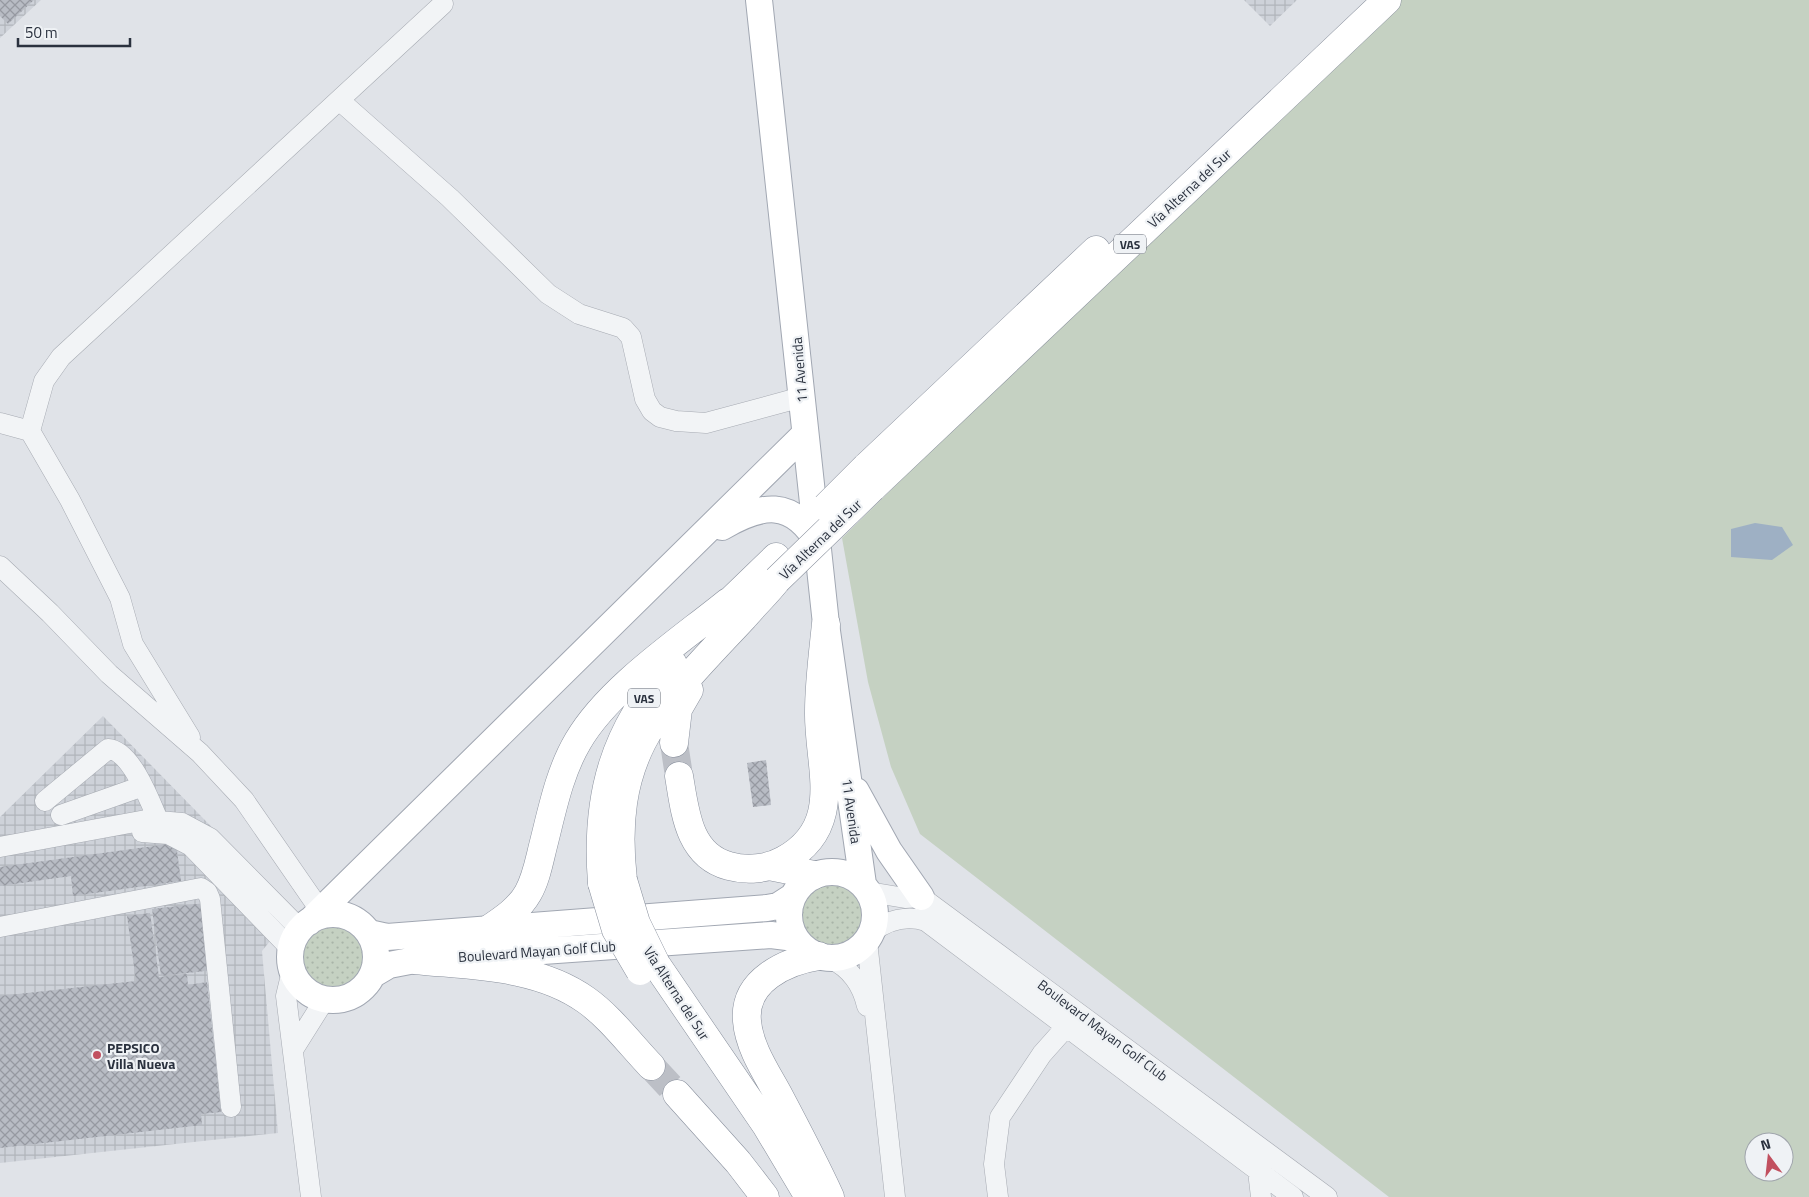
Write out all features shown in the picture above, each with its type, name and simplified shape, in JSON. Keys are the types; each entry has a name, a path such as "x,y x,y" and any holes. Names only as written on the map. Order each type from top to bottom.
{"highway":[{"name":"Vía Alterna del Sur","path":"809,1197 766,1125 648,968 616,930 613,882 619,845 620,814 628,776 641,741 666,702 774,576 869,477 1360,0"},
{"name":"Vía Alterna del Sur","path":"869,477 1387,0"},
{"name":"Vía Alterna del Sur","path":"613,882 600,849 602,808 608,775 620,741 652,687 728,602 774,576"},
{"path":"674,742 678,709 684,695 774,576"},
{"path":"489,929 515,909 532,885 562,775 577,743 589,725 639,674 728,602"},
{"path":"679,776 687,822 701,849 708,856 729,866 756,869 790,857 803,846 811,836 824,810 826,782 818,713 826,624"},
{"path":"769,866 824,873"},
{"path":"825,957 790,962 770,974 750,1001 746,1020 756,1053 830,1197"},
{"path":"415,960 512,970 552,982 592,1005 651,1066"},
{"name":"Vía Alterna del Sur","path":"648,968 787,1197"},
{"path":"678,1094 766,1197"}],"main road":[{"name":"11 Avenida","path":"759,0 826,624 847,773 866,888"},
{"path":"376,855 360,881 356,893 356,906 376,954 372,975 357,992 342,998 325,999 305,989 302,936 376,855 805,434"},
{"path":"695,543 745,514 771,510 800,518 818,543"},
{"name":"11 Avenida","path":"824,873 844,856 846,847 842,739"},
{"path":"847,773 889,851 921,896"},
{"path":"824,873 845,873 866,888 876,912 869,936 850,954 825,957 810,952 795,938 788,918 792,897 805,881 824,873"},
{"name":"Boulevard Mayan Golf Club","path":"365,928 388,937 767,908 778,906 792,897"},
{"path":"302,936 324,915 341,915 365,928"},
{"name":"Boulevard Mayan Golf Club","path":"372,975 389,965 415,960 771,935 795,938"}],"street":[{"path":"30,431 44,381 61,356 443,4"},
{"path":"339,100 450,198 548,294 579,314 623,328 631,337 645,399 652,411 660,417 676,421 706,423 802,397"},
{"path":"0,423 30,431 70,500 120,598 133,644 200,753"},
{"path":"0,566 50,613 109,674 200,753 244,800 268,839 292,871 302,936 286,996 311,1197"},
{"path":"45,801 108,750 115,750 121,754 143,786 158,820"},
{"path":"61,815 143,786"},
{"path":"0,847 158,820 182,823 210,838 302,936"},
{"path":"0,856 138,832 168,834 191,846 302,936"},
{"path":"0,927 201,888 207,892 210,899 231,1107"},
{"path":"866,888 906,898 921,896"},
{"name":"Boulevard Mayan Golf Club","path":"921,896 1327,1197"},
{"name":"Boulevard Mayan Golf Club","path":"869,936 880,926 904,918 916,918 926,921 1292,1197"},
{"path":"869,936 895,1197"},
{"path":"825,957 846,968 862,990 882,1074"},
{"path":"293,1050 325,999"},
{"path":"998,1197 994,1164 1000,1117 1042,1054 1066,1027"},
{"path":"1258,1171 1261,1197"}],"shaded area":[{"path":"0,0 41,0 0,38"},
{"path":"1244,0 1297,0 1270,26"},
{"path":"103,716 294,911 262,951 278,1133 0,1163 0,817"}],"green space":[{"path":"1390,0 1809,0 1809,1197 1389,1197 920,834 891,767 868,682 842,538"},
{"path":"832,880 845,883 857,890 864,902 867,915 864,928 857,940 845,947 832,950 819,947 807,940 800,928 797,915 800,902 807,890 819,883"},
{"path":"333,922 346,925 358,932 365,944 368,957 365,970 358,982 346,989 333,992 320,989 308,982 301,970 298,957 301,944 308,932 320,925"}],"water":[{"path":"1755,523 1782,527 1793,545 1772,560 1731,557 1731,529"}],"building":[{"path":"0,0 34,0 8,24 0,16"},
{"path":"681,742 685,775 667,778 662,744"},
{"path":"766,760 771,805 753,807 747,763"},
{"path":"176,843 181,881 73,896 71,876 0,886 0,867"},
{"path":"206,903 214,970 161,976 152,909"},
{"name":"PEPSICO Villa Nueva","path":"150,913 159,977 187,974 188,985 207,982 221,1112 201,1114 202,1125 0,1148 0,996 136,981 127,916"},
{"path":"656,1061 683,1089 670,1102 643,1073"}],"tunnel":[{"path":"674,743 679,776"},
{"path":"651,1066 677,1094"}],"place":[{"name":"PEPSICO Villa Nueva","path":"97,1055"}]}
